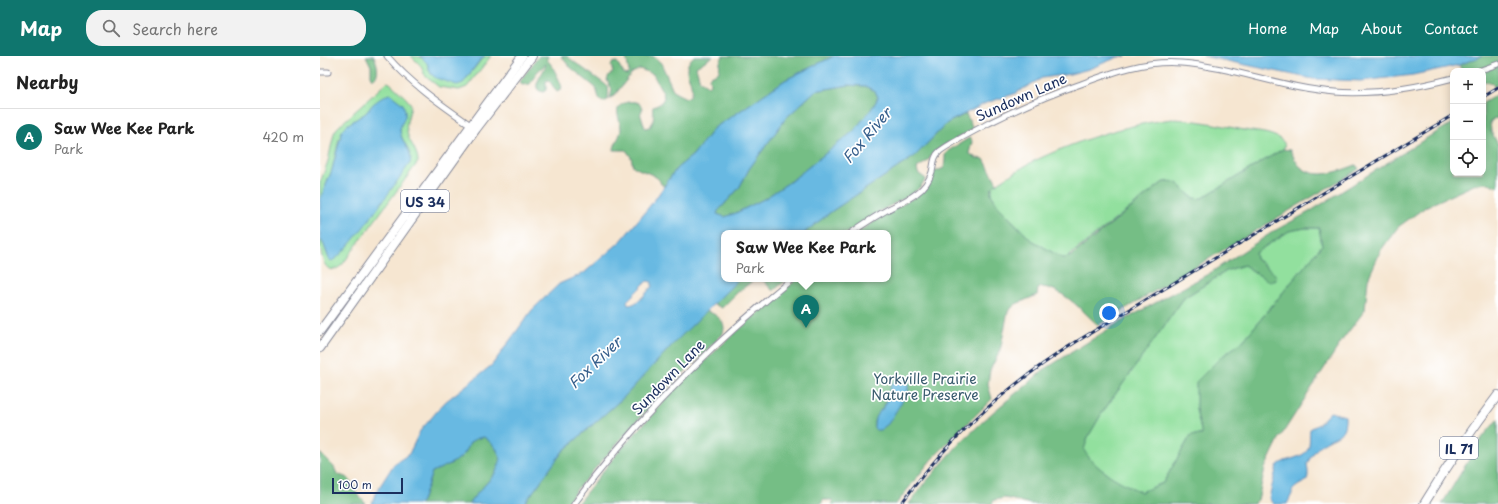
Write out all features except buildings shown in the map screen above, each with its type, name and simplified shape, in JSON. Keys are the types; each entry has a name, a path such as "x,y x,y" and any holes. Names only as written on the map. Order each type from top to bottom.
{"main road":[{"name":"US 34","path":"320,348 522,56"},
{"name":"US 34","path":"320,331 474,127 532,56"},
{"name":"IL 71","path":"1424,504 1446,466 1498,394"}],"street":[{"path":"387,56 399,70 423,90 474,127"},
{"name":"Sundown Lane","path":"855,230 919,191 929,179 934,159 954,142 1016,109 1112,72 1136,66 1159,63 1180,63 1208,66 1298,86 1335,92 1405,89 1450,79"},
{"path":"1486,68 1498,64"},
{"path":"320,72 328,72"},
{"name":"Sundown Lane","path":"574,504 597,472 670,389 706,354 789,282"}],"green space":[{"path":"366,56 374,56 377,65 377,74 374,79 371,78 371,66"},
{"path":"411,56 424,59 429,71 463,83 484,56 491,56 467,87 459,90 439,87 425,76 421,66"},
{"path":"539,56 548,56 547,60 554,69 562,86 562,89 557,92 548,80 546,81 546,90 543,92 537,87 538,80 546,64 537,72 530,84 522,85 520,83 522,78"},
{"path":"561,56 567,56 608,87 608,100 602,102 596,88 569,66"},
{"path":"626,56 653,56 661,63 674,92 686,98 690,96 691,90 687,67 694,56 713,56 696,67 700,81 708,86 710,84 709,77 719,72 720,62 723,56 834,56 785,80 714,128 693,155 677,168 664,186 653,175 633,166 631,157 626,150 614,150 621,130 618,113 619,106 628,102 635,102 641,105 641,115 645,128 650,127 652,123 653,107 660,104 664,98 653,74 640,69 632,73 614,96 610,98 612,90 607,80 609,75 613,72 611,65 617,62 624,74 627,75 629,72"},
{"path":"1482,56 1498,56 1498,84 1494,87 1493,84 1486,82 1486,68 1460,68 1459,65"},
{"path":"387,82 390,83 411,104 407,128 408,136 417,154 418,162 342,265 336,269 331,269 327,267 324,262 320,238 329,259 391,188 410,163 410,154 400,133 400,126 405,116 373,104 366,113 347,125 339,139 332,170 320,200 320,183 328,161 334,133 337,128"},
{"path":"849,85 865,86 875,91 878,97 855,130 791,181 764,199 725,217 716,214 739,188 749,169 786,118 815,91"},
{"path":"1498,94 1498,119 1495,118 1490,122 1491,132 1498,144 1498,187 1488,183 1476,184 1427,206 1398,227 1381,250 1368,279 1365,310 1343,339 1279,439 1265,468 1258,500 1254,504 1031,504 1005,498 994,500 992,504 909,504 924,484 960,443 992,413 1045,369 1115,325 1210,273 1274,231 1309,212 1450,125 1450,176 1486,176 1486,101","holes":["1305,228 1319,228 1322,245 1242,342 1221,357 1196,382 1196,409 1202,435 1191,435 1163,483 1141,492 1117,480 1094,463 1084,450 1088,437 1102,413 1184,298 1228,270 1244,265 1268,281 1275,281 1276,275 1256,259 1255,253 1289,231"]},
{"path":"966,114 973,129 934,152 928,161 917,168 918,173 926,179 912,194 878,212 851,230 808,230 832,211 915,156 947,123"},
{"path":"1172,119 1200,122 1267,134 1280,139 1284,146 1283,149 1202,198 1198,199 1192,197 1179,184 1162,183 1066,258 1062,258 1030,239 999,207 991,194 993,186 1032,162 1049,154 1100,135 1136,125"},
{"name":"Yorkville Prairie Nature Preserve","path":"971,138 972,142 969,153 976,158 984,159 997,183 991,189 991,194 999,207 1030,239 1062,258 1071,256 1162,183 1169,181 1175,182 1191,196 1202,198 1283,149 1290,150 1300,167 1308,172 1321,174 1329,173 1356,165 1359,169 1098,325 1071,300 1055,291 1039,287 1037,295 1016,304 1008,311 1000,351 990,370 988,384 992,399 931,460 896,504 832,504 833,500 823,500 821,504 577,504 615,456 675,389 727,340 794,282 891,282 891,230 861,230 921,193 930,183 934,172 944,168 945,155 948,151","holes":["897,380 908,381 908,392 876,430 874,426 875,419 886,402 890,388 894,383"]},
{"path":"1305,228 1319,228 1322,245 1242,342 1221,357 1196,409 1202,435 1191,435 1163,483 1141,492 1117,480 1094,464 1083,450 1088,437 1102,413 1184,298 1228,270 1244,265 1268,281 1265,265 1256,259 1255,253 1289,231"},
{"path":"736,282 751,282 738,292 722,308 714,304"},
{"path":"765,282 784,282 773,291"},
{"path":"705,311 717,316 723,323 724,331 722,335 650,406 577,489 566,504 524,504 563,451 625,396"},
{"path":"1498,419 1498,504 1442,504 1482,438"},
{"path":"484,437 494,447 499,455 499,464 496,472 475,495 469,504 419,504 422,501 432,472 461,457 471,442 478,438"},
{"path":"320,453 334,467 337,474 348,478 355,487 356,493 366,504 320,504"}],"water":[{"path":"420,56 484,56 484,58 480,60 463,83 457,85 436,78 431,74 427,63"},
{"name":"Fox River","path":"834,56 1126,56 1118,57 1089,69 1070,74 1042,78 1014,94 986,103 947,123 915,156 832,211 808,230 721,230 721,282 736,282 672,345 625,396 563,451 524,504 469,504 475,495 496,472 499,464 499,455 495,447 484,437 478,438 471,442 461,457 432,472 422,501 419,504 372,504 375,494 394,464 409,454 420,431 445,402 492,365 532,310 559,284 584,273 621,241 653,202 677,168 693,155 714,128 785,80","holes":["849,85 865,86 875,91 878,97 855,130 791,181 764,199 725,217 717,214 739,188 749,169 786,118 815,91","647,281 652,282 652,286 638,301 628,305 627,301"]},
{"path":"1203,56 1482,56 1459,65 1413,75 1361,81 1313,79"},
{"path":"390,94 403,104 405,116 400,131 409,151 411,159 410,163 359,233 338,257 331,261 320,238 320,200 332,170 342,131 347,125 366,113 373,104 384,96"},
{"path":"902,378 905,378 908,381 908,392 888,424 880,430 876,430 874,428 874,423 876,416 884,407 888,399 891,385"},
{"path":"1330,412 1345,416 1345,424 1341,433 1325,442 1314,452 1307,464 1307,480 1292,491 1287,504 1273,504 1269,498 1277,466 1285,461 1304,454 1307,451 1309,446 1310,429 1319,424"}],"railway":[{"path":"1486,95 1498,88"},
{"path":"901,504 919,480 960,434 1005,393 1053,357 1450,117"}],"place":[{"name":"Saw Wee Kee Park","path":"806,328"}]}
